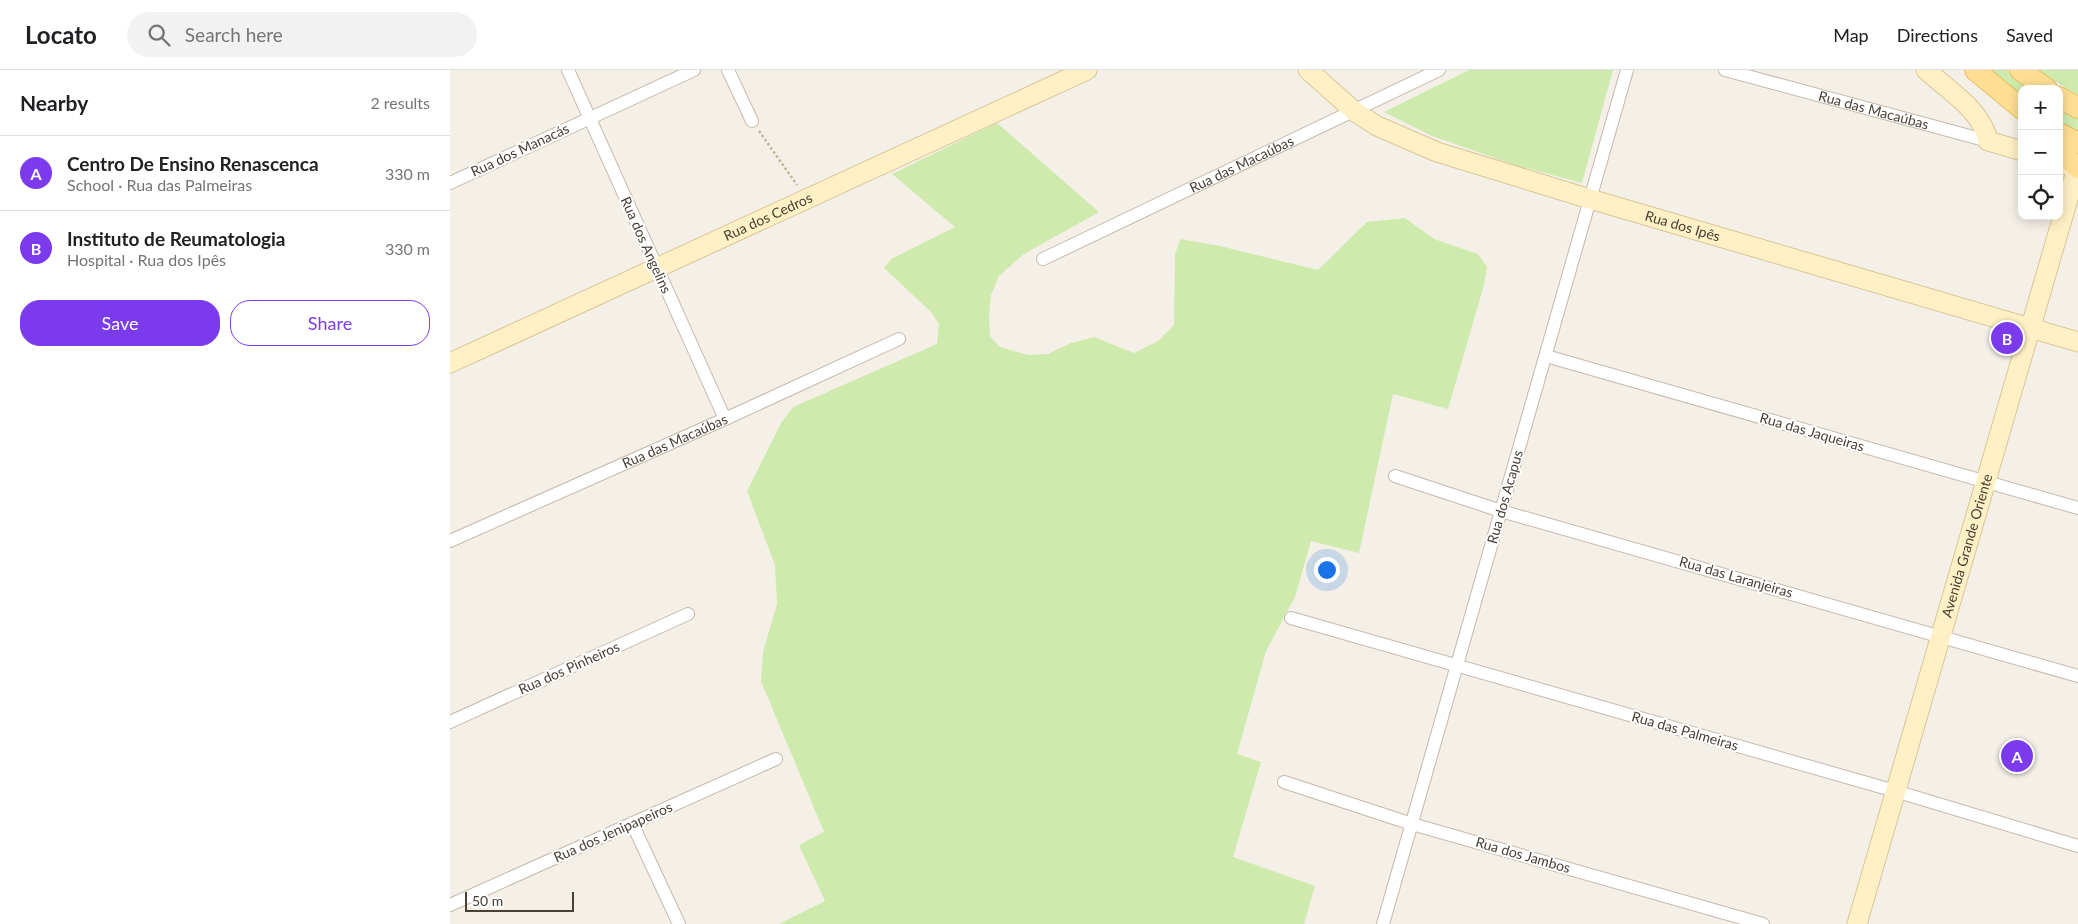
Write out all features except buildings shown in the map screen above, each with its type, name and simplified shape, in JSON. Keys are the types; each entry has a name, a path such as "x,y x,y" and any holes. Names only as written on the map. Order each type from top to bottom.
{"main road":[{"path":"1975,70 2018,111"},
{"path":"2020,70 2041,85"},
{"path":"1996,89 2018,105"},
{"path":"2063,99 2078,108"},
{"path":"2063,135 2078,143"},
{"path":"2063,155 2078,168"}],"street":[{"name":"Rua dos Angelins","path":"568,70 724,420"},
{"name":"Rua dos Manacás","path":"450,183 694,70"},
{"path":"728,70 752,121"},
{"name":"Rua dos Cedros","path":"450,363 1087,70"},
{"name":"Rua dos Ipês","path":"1308,70 1354,111 1400,137 1437,152 1590,199 2078,342"},
{"name":"Rua das Macaúbas","path":"1043,259 1439,70"},
{"name":"Rua dos Acapus","path":"1383,924 1628,70"},
{"name":"Rua das Macaúbas","path":"1726,70 2018,150"},
{"path":"1926,70 1977,116 1984,127 1988,141"},
{"path":"2063,164 2078,168"},
{"name":"Avenida Grande Oriente","path":"1856,924 2029,328 2078,168"},
{"name":"Rua das Macaúbas","path":"450,541 724,420 899,339"},
{"name":"Rua das Jaqueiras","path":"1546,356 2078,508"},
{"name":"Rua das Laranjeiras","path":"1395,476 1501,511 2078,676"},
{"name":"Rua dos Pinheiros","path":"450,722 688,614"},
{"name":"Rua das Palmeiras","path":"1291,618 1895,791 2078,846"},
{"name":"Rua dos Jenipapeiros","path":"450,905 776,759"},
{"name":"Rua dos Jambos","path":"1284,782 1412,824 1763,924"},
{"path":"632,823 679,924"}],"path":[{"path":"752,121 807,199"}],"green space":[{"path":"1469,70 1613,70 1582,183 1518,166 1432,136 1384,112"},
{"path":"1988,70 2007,70 2028,85 2018,85 2018,93"},
{"path":"2078,70 2078,95 2063,85 2039,71"},
{"path":"2063,107 2078,116 2078,133 2063,124"},
{"path":"997,123 1099,212 1024,254 999,276 991,295 989,315 990,336 1000,347 1028,355 1048,354 1071,343 1094,337 1134,353 1158,341 1174,325 1175,255 1180,239 1220,246 1318,270 1367,222 1405,218 1434,239 1478,254 1487,267 1484,285 1448,409 1393,394 1359,553 1311,541 1295,597 1266,651 1237,754 1261,762 1233,857 1315,886 1304,924 779,924 825,901 799,845 824,832 761,681 763,652 777,604 775,565 747,491 781,423 793,407 937,344 939,324 931,312 884,268 891,259 955,227 892,174"}],"place":[{"name":"Instituto de Reumatologia","path":"2007,338"},
{"name":"Centro De Ensino Renascenca","path":"2017,756"}]}
